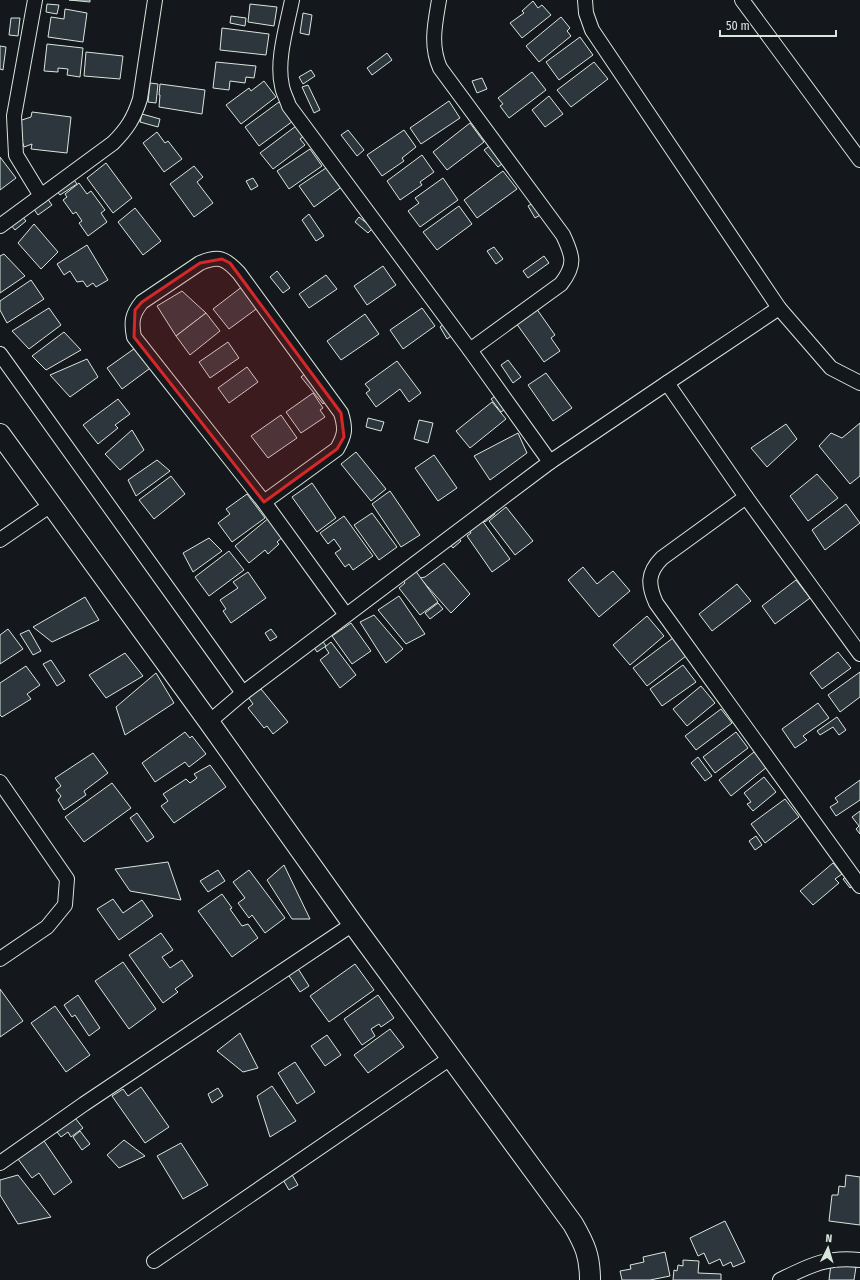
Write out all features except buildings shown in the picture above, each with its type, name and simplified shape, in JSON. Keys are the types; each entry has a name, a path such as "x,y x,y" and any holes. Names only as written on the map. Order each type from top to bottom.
{"street":[{"path":"35,0 14,116 16,155 41,196"},
{"path":"0,226 114,144 128,127 136,112 140,99 155,0"},
{"path":"292,0 280,68 282,85 289,106 470,350 550,462"},
{"path":"439,0 434,46 435,57 440,68 563,235 570,251 572,261 569,275 561,284 470,350"},
{"path":"586,0 586,13 592,30 779,308 831,368 860,383"},
{"path":"742,0 860,160"},
{"path":"264,502 337,449 344,437 345,425 341,414 239,273 230,263 222,259 210,259 200,263 142,302 135,310 133,318 132,328 134,338 264,502 346,615"},
{"path":"209,722 242,693 550,462 779,308"},
{"path":"0,354 242,693"},
{"path":"666,383 746,497 860,654"},
{"path":"0,434 209,722 353,924 573,1224 588,1253 590,1280"},
{"path":"746,497 662,558 654,566 651,575 650,590 656,603 860,886"},
{"path":"0,540 51,505"},
{"path":"0,782 67,879 65,905 47,927 0,959"},
{"path":"0,1163 90,1100 353,924"},
{"path":"154,1261 452,1057"},
{"path":"780,1280 815,1264 832,1259 860,1260"}],"highlighted area":[{"path":"222,259 230,263 341,413 344,437 337,449 264,502 134,337 135,310 142,302 200,263"}]}
